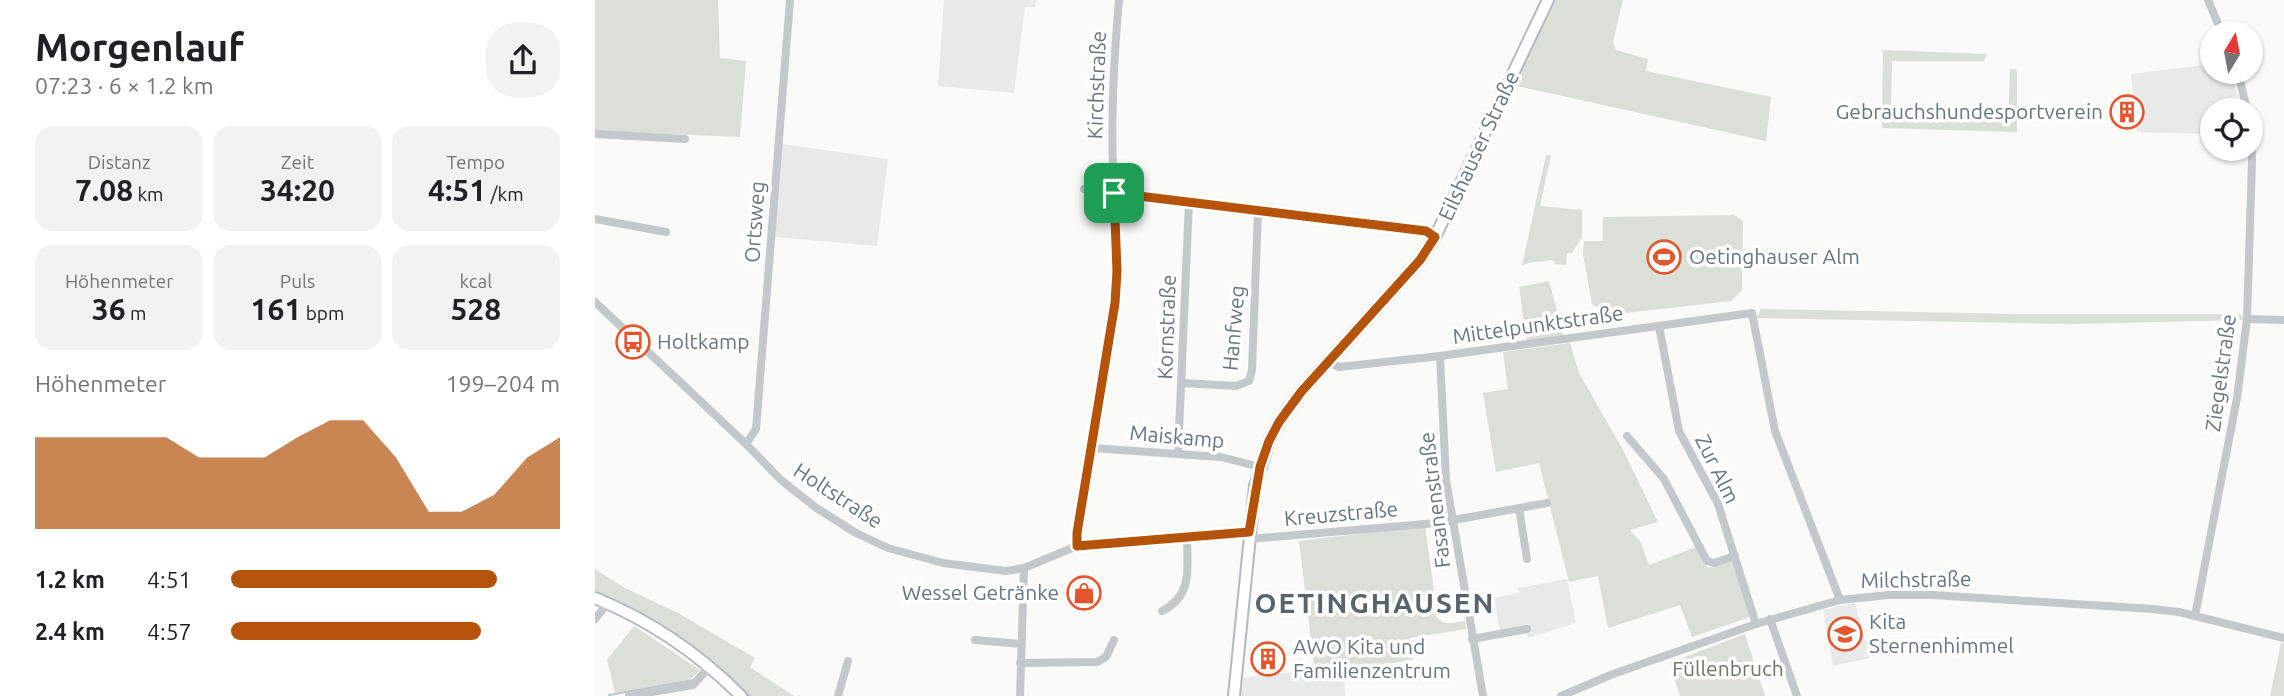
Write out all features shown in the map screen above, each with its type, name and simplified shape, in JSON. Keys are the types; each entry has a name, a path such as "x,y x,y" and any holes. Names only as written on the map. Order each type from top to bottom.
{"street":[{"name":"Ortsweg","path":"746,444 756,429 790,0"},
{"name":"Kirchstraße","path":"1077,546 1115,303 1117,271 1113,69 1119,0"},
{"name":"Eilshauser Straße","path":"1234,696 1249,536 1260,467 1269,441 1301,392 1420,260 1435,237 1548,0"},
{"path":"2208,0 2217,21"},
{"path":"595,134 685,139"},
{"name":"Ziegelstraße","path":"2195,616 2237,398 2248,318 2252,161"},
{"path":"1084,189 1426,231 1435,237"},
{"name":"Kornstraße","path":"1178,454 1189,202"},
{"name":"Hanfweg","path":"1182,383 1236,386 1249,381 1252,370 1258,211"},
{"path":"595,219 666,232"},
{"name":"Holtstraße","path":"595,302 781,480 815,507 856,533 888,548 943,563 1006,571 1024,568 1077,546 1187,536 1249,536"},
{"name":"Mittelpunktstraße","path":"1328,362 1339,367 1440,356 1752,313 1775,431 1840,600"},
{"path":"2248,318 2284,320"},
{"name":"Zur Alm","path":"1659,326 1679,431 1718,504 1756,624"},
{"name":"Fasanenstraße","path":"1440,356 1446,480 1483,696"},
{"path":"1627,436 1664,479 1707,561 1714,563 1735,556"},
{"name":"Maiskamp","path":"1091,448 1221,457 1260,467"},
{"name":"Kreuzstraße","path":"1249,536 1452,520 1548,503"},
{"path":"1519,508 1527,559"},
{"path":"1162,611 1177,602 1184,592 1187,536"},
{"path":"1020,696 1024,568"},
{"name":"Milchstraße","path":"1560,696 1613,674 1770,619 1840,600 1888,595 1954,596 2153,609 2195,616 2284,638"},
{"path":"595,598 651,626 709,667 741,696"},
{"path":"595,619 608,603"},
{"path":"1770,619 1797,696"},
{"path":"1472,639 1527,629"},
{"path":"975,640 1021,644"},
{"path":"1020,663 1097,662 1106,657 1114,640"},
{"path":"838,696 848,661"},
{"path":"629,696 693,685 709,667"}],"shaded area":[{"path":"944,0 1036,0 1035,7 1025,7 1014,93 938,86"},
{"path":"2200,65 2200,84 2234,84 2238,98 2200,98 2200,134 2137,132 2131,74"},
{"path":"783,144 888,159 877,246 775,237 780,147"},
{"path":"1567,579 1576,623 1528,638 1525,626 1500,631 1494,598 1519,593 1518,588"},
{"name":"Kita Sternenhimmel","path":"1855,603 1870,658 1833,666 1823,610"},
{"path":"1313,670 1316,674 1342,670 1346,696 1240,696 1242,678"}],"green space":[{"path":"595,0 718,0 720,58 746,61 740,137 595,131"},
{"path":"1552,0 1623,0 1613,42 1616,50 1648,59 1646,71 1771,97 1766,141 1517,86 1514,81"},
{"path":"1883,50 1987,54 1984,61 1892,61 1891,114 2008,122 2010,69 2017,69 2017,132 1882,128"},
{"path":"1546,155 1551,155 1540,206 1582,210 1582,237 1572,253 1567,253 1566,265 1554,264 1551,260 1522,266"},
{"path":"1734,215 1743,221 1742,290 1731,301 1609,315 1592,304 1583,254 1584,241 1603,241 1603,217"},
{"path":"1549,281 1564,336 1527,343 1519,287"},
{"path":"1761,309 2016,314 2240,314 2245,320 2074,324 1756,318"},
{"path":"1570,343 1579,373 1623,450 1658,522 1630,530 1640,541 1649,565 1696,547 1708,568 1732,561 1750,617 1692,637 1680,605 1608,628 1598,576 1569,582 1539,463 1496,472 1483,393 1508,389 1503,352"},
{"path":"1425,526 1435,597 1418,599 1419,606 1431,609 1438,619 1445,623 1465,621 1466,629 1410,638 1413,660 1315,674 1299,541"},
{"path":"595,569 755,658 750,667 794,696 751,696 716,664 678,636 638,611 595,591"},
{"path":"634,626 700,670 687,680 615,693 607,660"},
{"name":"Füllenbruch","path":"1745,634 1765,696 1680,696 1669,663"},
{"path":"2281,643 2284,643 2284,696 2270,696"}],"waterway":[{"path":"718,667 750,696"},
{"path":"609,695 693,680"}],"place":[{"name":"Gebrauchshundesportverein","path":"2127,112"},
{"name":"Oetinghauser Alm","path":"1664,257"},
{"name":"Holtkamp","path":"633,342"},
{"name":"Wessel Getränke","path":"1084,593"},
{"name":"Kita Sternenhimmel","path":"1845,634"},
{"name":"AWO Kita und Familienzentrum","path":"1268,659"}],"district":[{"name":"OETINGHAUSEN","path":"1375,603"}],"route":[{"path":"1114,193 1426,231 1435,237 1420,260 1301,392 1279,422 1260,467 1249,532 1077,546 1115,303 1117,271 1114,193"}]}
